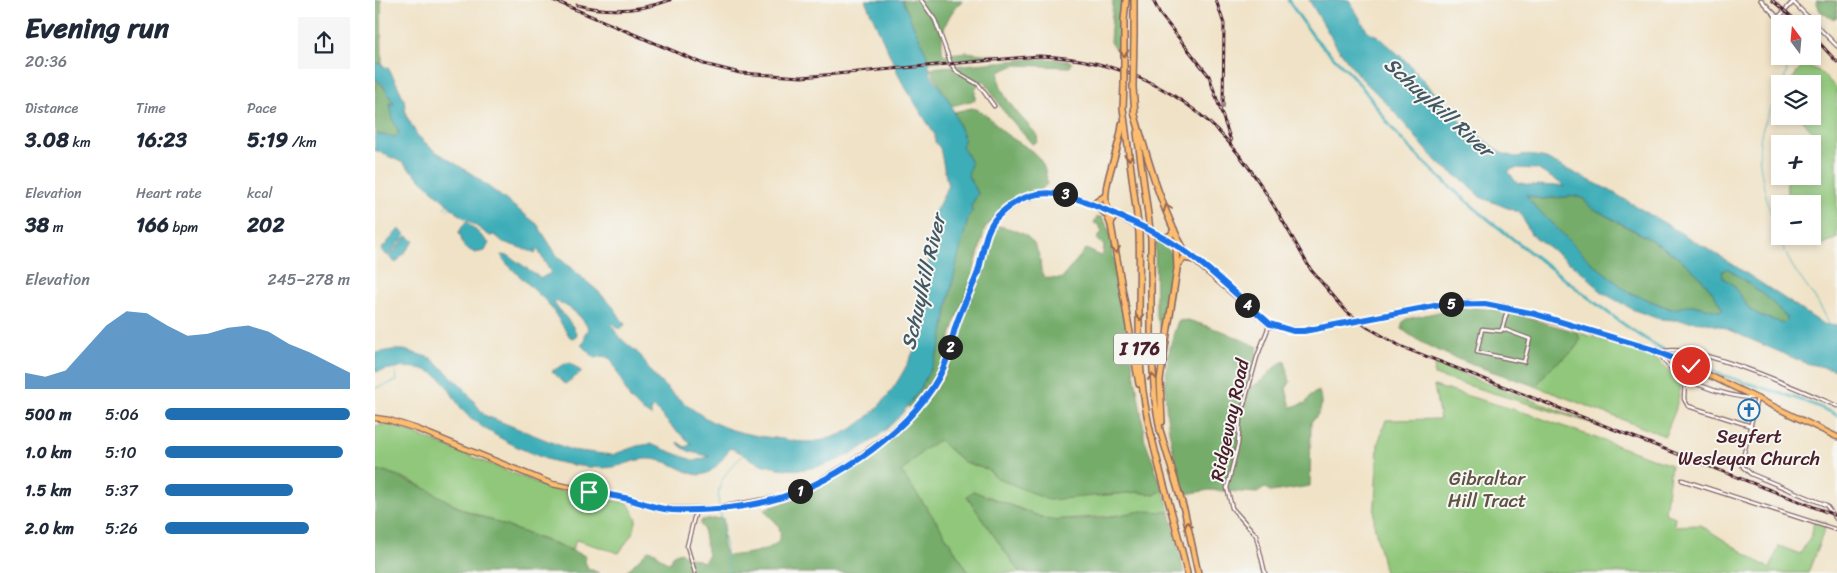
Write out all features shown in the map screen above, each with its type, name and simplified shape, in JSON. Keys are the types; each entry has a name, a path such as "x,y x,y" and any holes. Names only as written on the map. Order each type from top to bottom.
{"highway":[{"name":"I 176","path":"1134,0 1133,87 1151,239 1152,372 1160,430 1185,513 1198,573"},
{"name":"I 176","path":"1126,1 1123,108 1139,233 1141,373 1147,418 1158,462 1175,516 1187,573"},
{"path":"1111,224 1095,206 1105,196 1122,135 1123,108"},
{"path":"1135,112 1147,156 1174,228 1186,253"},
{"path":"1105,196 1109,212"},
{"path":"1119,216 1113,218 1111,224 1143,407 1158,462"},
{"path":"1164,238 1171,235 1174,228"},
{"path":"1169,459 1161,417 1160,380 1177,266 1176,245"},
{"path":"1177,266 1184,258 1195,260"}],"main road":[{"path":"375,418 393,421 557,486 616,496 662,509 696,510 728,508 784,497 811,486 863,455 905,421 942,369 957,323 978,272 988,231 1002,212 1019,200 1043,193 1068,195 1119,216 1164,238 1195,260 1270,324 1293,331 1304,331 1451,304 1485,304 1661,352 1837,437"}],"street":[{"path":"921,0 935,20 951,64 957,72 979,85 994,106"},
{"path":"1761,0 1778,18 1794,1 1837,46"},
{"path":"1503,328 1507,310"},
{"name":"Ridgeway Road","path":"1265,573 1257,535 1232,508 1227,488 1237,444 1240,419 1257,357 1270,324"},
{"path":"1503,328 1530,339 1524,362 1477,352 1481,329 1503,328"},
{"path":"1837,406 1781,382 1719,361 1680,351 1667,350 1661,352 1665,361 1685,380 1722,392 1757,398 1742,462 1745,470 1768,482 1826,505 1837,520"},
{"path":"1685,380 1684,399 1688,406 1751,426"},
{"path":"1683,480 1837,530"},
{"path":"695,573 687,546 696,510"}],"green space":[{"path":"375,0 381,0 382,64 375,62"},
{"path":"902,0 963,0 945,25 942,40 943,55 966,52 1002,56 929,62"},
{"path":"1113,0 1122,0 1119,54 1110,42"},
{"path":"1816,0 1837,1 1837,17 1832,19 1820,11"},
{"path":"1043,58 1072,63 1070,67 1015,65 999,72 999,81 1006,98 1038,136 1037,142 1032,144 1001,108 985,81 981,81 975,90 975,100 951,106 930,68"},
{"path":"1802,65 1805,65 1819,71 1837,88 1837,238 1821,245 1821,195 1787,195 1787,185 1821,185 1821,135 1816,135 1806,125 1821,125 1821,75 1795,75"},
{"path":"375,78 393,101 399,133 395,137 375,134"},
{"path":"972,108 982,112 1002,131 1034,153 1043,165 1047,184 1042,189 1020,196 1006,204 985,228 971,281 955,322 946,355 938,373 912,410 908,406 922,385 939,351 957,257 969,215 972,212 971,206 978,193 968,176 971,163 962,146 964,139 954,112"},
{"path":"1525,195 1541,199 1576,196 1583,198 1589,206 1647,238 1681,260 1711,290 1724,310 1718,311 1693,305 1672,309 1630,293 1592,263"},
{"path":"1097,217 1102,217 1109,229 1144,437 1163,490 1154,495 1139,492 1048,500 997,478 987,469 964,462 939,440 925,449 901,472 936,521 969,573 625,573 648,550 656,552 660,558 670,563 673,555 681,552 685,556 704,562 708,556 703,528 700,524 702,520 723,518 723,547 728,556 753,553 771,547 777,542 780,535 779,527 764,509 815,490 865,460 888,442 927,401 949,365 960,321 972,297 993,232 998,226 1013,229 1030,239 1038,252 1044,276 1046,278 1061,279 1086,249 1101,256 1103,254 1104,246 1097,239 1102,232 1099,225 1094,223"},
{"path":"1158,239 1172,254 1175,266 1165,331 1162,333 1156,314 1155,240"},
{"path":"1727,268 1767,297 1788,319 1784,323 1763,317 1750,310 1733,285 1723,278 1722,272"},
{"path":"1476,308 1502,311 1577,332 1580,340 1574,350 1555,364 1535,386 1447,355 1430,347 1402,329 1402,323 1406,319 1448,310"},
{"path":"1188,320 1225,332 1258,347 1246,389 1259,383 1276,366 1285,361 1290,382 1286,389 1291,407 1306,403 1311,395 1319,391 1321,408 1311,422 1310,486 1271,492 1265,488 1257,493 1209,490 1186,494 1173,451 1169,430 1166,386 1167,364 1178,321"},
{"path":"1577,332 1643,352 1658,360 1679,379 1682,383 1675,411 1665,436 1535,386 1555,364 1574,350 1580,340"},
{"path":"1435,364 1601,426 1434,375"},
{"name":"Gibraltar Hill Tract","path":"1434,386 1529,414 1671,465 1665,513 1675,517 1674,526 1700,525 1770,569 1779,546 1800,554 1812,534 1814,519 1827,523 1808,573 1385,573 1374,524 1378,443 1386,420 1440,419"},
{"path":"393,425 555,490 628,503 637,519 632,534 619,553 576,540 572,550 463,509 397,475 375,472 375,426"},
{"path":"939,440 964,462 987,469 996,477 1097,496 1139,492 1154,495 1163,490 1170,512 1049,520 987,496 967,497 1020,573 969,573 936,521 901,472 925,449"},
{"path":"385,471 429,490 461,509 583,555 586,557 585,562 588,568 599,573 375,573 375,472"},
{"path":"973,491 1049,520 1103,518 1141,511 1170,512 1184,573 1020,573 967,497"}],"water":[{"path":"865,0 902,0 928,57 930,73 950,102 964,139 962,146 971,163 968,176 978,193 971,206 972,212 969,215 960,248 938,352 924,382 906,408 885,431 872,441 858,450 823,465 795,470 764,465 730,448 710,472 701,475 693,474 664,461 650,459 606,468 579,466 546,459 525,451 495,435 467,415 443,381 428,371 420,368 401,368 375,372 375,353 404,350 431,358 463,387 484,415 571,450 612,455 637,446 650,444 695,461 710,456 692,452 680,446 677,442 685,447 692,444 671,426 655,408 651,408 651,416 640,409 630,399 611,359 604,356 595,358 581,345 585,341 585,333 589,330 579,316 565,305 554,301 557,308 575,330 577,336 574,338 570,337 548,303 506,263 501,255 509,256 541,278 551,273 538,250 535,249 536,253 503,242 495,235 490,236 456,212 403,163 375,150 375,134 395,137 399,133 393,120 390,103 394,104 383,85 375,78 375,62 388,68 394,78 404,99 406,115 417,135 432,149 472,174 537,224 558,257 599,292 614,308 625,325 619,329 612,322 619,336 643,358 656,378 685,404 716,424 732,430 797,442 826,439 845,432 862,422 890,392 901,375 919,338 935,212 948,187 940,148 935,142 935,135 902,82"},
{"name":"Schuylkill River","path":"1309,0 1349,0 1368,32 1378,36 1406,61 1462,123 1501,153 1515,157 1529,155 1542,157 1609,190 1726,260 1823,324 1837,326 1837,370 1805,363 1722,327 1703,322 1659,319 1634,310 1601,292 1586,275 1531,234 1520,213 1480,197 1465,182 1437,162 1390,107 1358,75 1337,47","holes":["1515,168 1537,169 1565,186 1530,185 1516,182 1508,171","1526,195 1541,199 1576,196 1583,198 1589,206 1665,248 1682,261 1712,291 1723,310 1718,311 1693,305 1671,309 1630,293 1592,263 1538,210","1727,268 1767,297 1788,319 1784,323 1763,317 1750,310 1733,285 1723,278 1722,272"]},
{"path":"466,221 489,243 485,251 475,253 464,247 459,232"},
{"path":"399,229 406,235 388,256 381,250"},
{"path":"407,236 414,241 396,263 389,257"},
{"path":"569,362 582,372 565,384 552,371"}],"waterway":[{"path":"1288,0 1314,37 1356,80 1396,133 1438,176 1477,210 1603,309 1650,342 1684,360 1837,415"},
{"path":"1786,75 1788,65"},
{"path":"1771,109 1760,141 1761,171 1764,188 1774,224 1787,255 1797,274 1823,310 1829,325"},
{"path":"444,208 448,203"},
{"path":"447,210 451,206"},
{"path":"375,388 397,381 395,365"},
{"path":"719,505 719,490 724,476 745,454"},
{"path":"720,509 729,573"}],"railway":[{"path":"553,0 704,64 740,73 802,77 1039,56 1068,58 1096,63 1123,71 1173,95 1196,111 1217,130 1257,179 1311,270 1347,312 1367,327 1402,347 1837,516"},
{"path":"577,5 589,8 624,10 647,7 670,0"},
{"path":"1153,0 1160,14 1209,76 1231,141"},
{"path":"1216,0 1224,24 1223,107"},
{"path":"1772,0 1790,15"},
{"path":"1821,45 1837,62"}],"place":[{"name":"Seyfert Wesleyan Church","path":"1749,410"}],"route":[{"path":"589,492 616,496 666,510 728,508 773,500 793,494 838,471 863,455 905,421 938,377 949,354 952,338 971,285 978,272 986,237 993,222 1002,212 1019,200 1043,193 1062,193 1079,198 1164,238 1186,253 1270,324 1283,329 1304,331 1360,322 1440,305 1470,303 1498,305 1535,314 1651,349 1691,366"}]}
